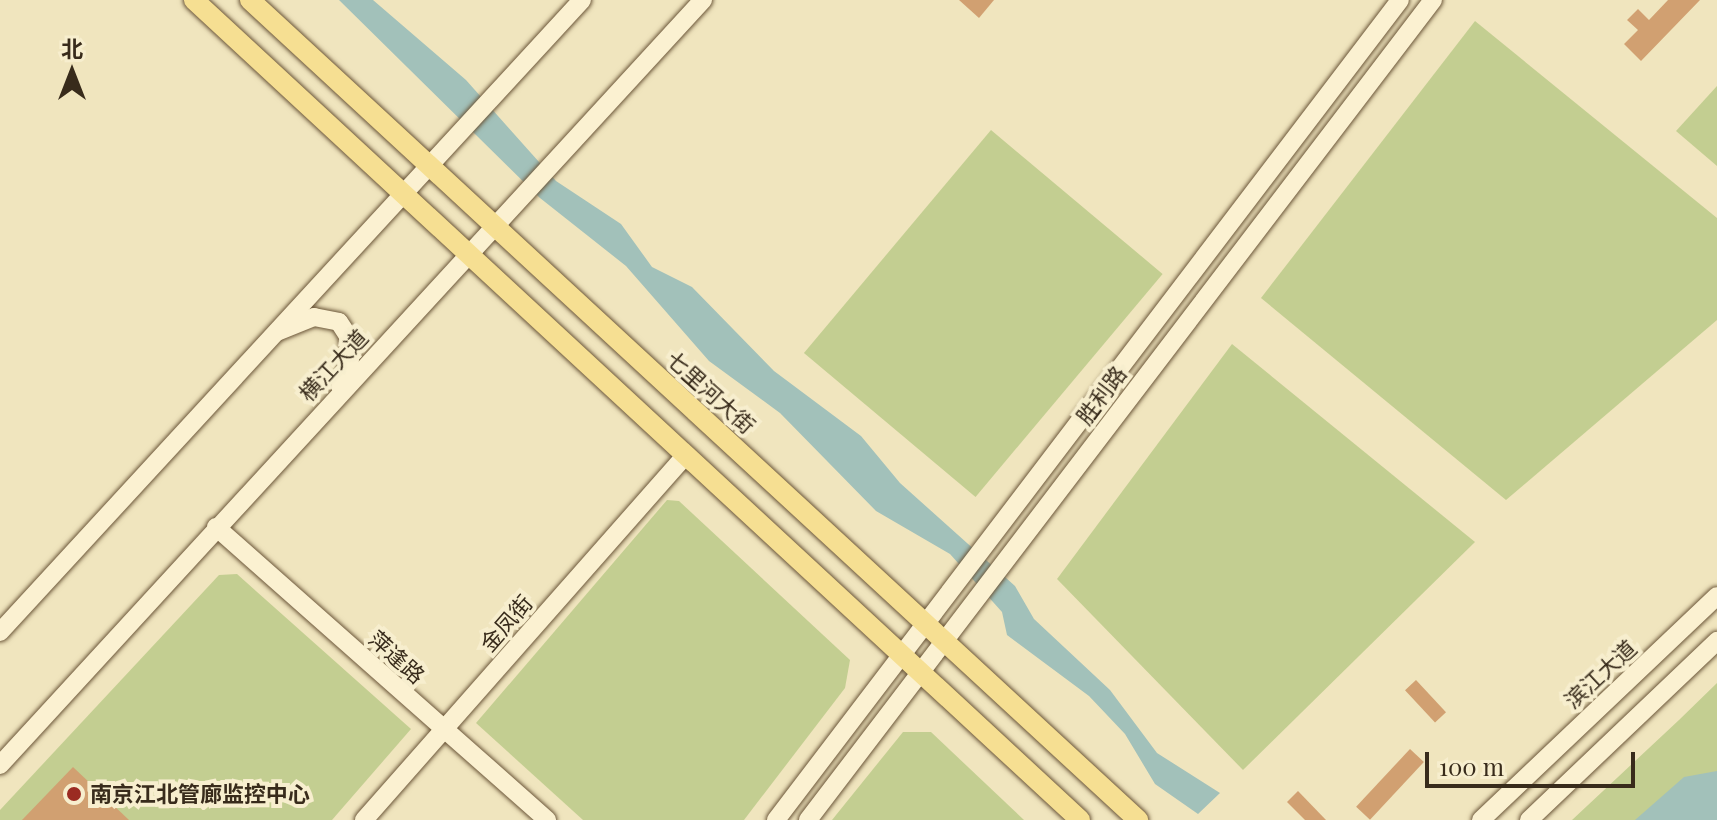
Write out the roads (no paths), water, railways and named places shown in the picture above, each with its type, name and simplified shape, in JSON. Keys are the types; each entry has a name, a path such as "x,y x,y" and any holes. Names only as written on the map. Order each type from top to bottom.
{"main road":[{"path":"194,0 400,195 1080,820"},
{"name":"七里河大街","path":"250,0 492,227 1138,820"}],"street":[{"path":"0,632 582,0"},
{"name":"横江大道","path":"0,765 514,202 703,0"},
{"name":"胜利路","path":"776,820 1400,0"},
{"name":"胜利路","path":"808,820 919,670 1433,0"},
{"path":"272,334 314,317 339,322 348,336 350,359 336,396"},
{"name":"金凤街","path":"364,820 684,457"},
{"name":"萍逢路","path":"216,527 547,820"},
{"name":"滨江大道","path":"1481,820 1717,596"},
{"path":"1529,820 1717,641"},
{"path":"825,757 841,758 845,772"}],"water":[{"path":"339,0 373,0 466,80 556,181 621,224 652,267 692,287 774,371 861,436 900,483 1015,586 1034,619 1110,690 1157,753 1220,793 1198,814 1155,784 1125,734 1089,696 1007,635 1002,612 950,554 876,511 780,413 709,361 626,266 540,198"},
{"path":"1717,771 1717,820 1635,820 1684,777"}],"place":[{"name":"南京江北管廊监控中心","path":"74,794"}]}
